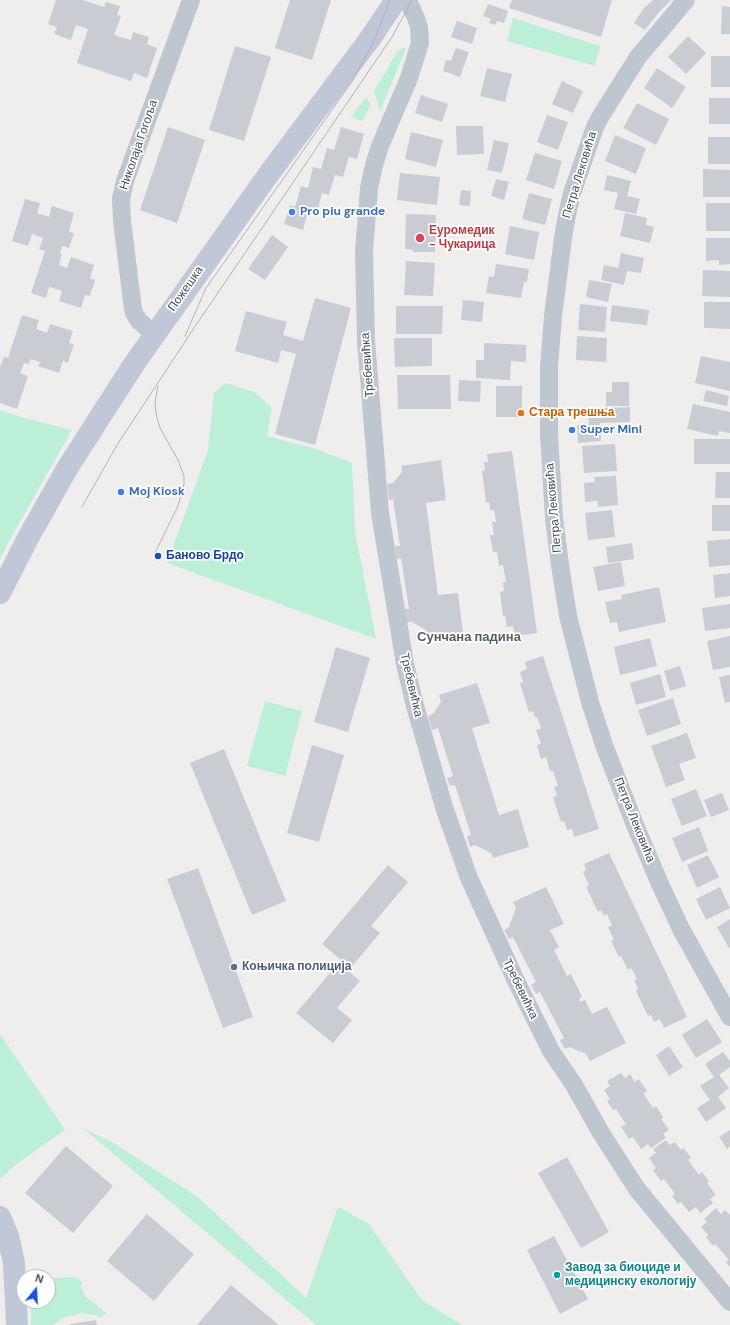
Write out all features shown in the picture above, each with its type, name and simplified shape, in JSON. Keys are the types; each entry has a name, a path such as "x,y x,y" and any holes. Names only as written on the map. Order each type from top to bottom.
{"main road":[{"name":"Пожешка","path":"0,593 29,536 68,467 154,334 268,175 369,40 396,0"},
{"path":"0,1217 8,1236 14,1264 17,1325"}],"street":[{"name":"Николаја Гогоља","path":"154,334 140,321 133,309 122,221 121,199 125,181 191,0"},
{"name":"Требевићка","path":"405,0 410,5 416,18 419,27 420,43 409,78 380,146 374,165 369,188 364,251 366,341 380,513 387,563 405,664 415,706 444,807 469,878 517,983 548,1045 637,1189 730,1302"},
{"name":"Петра Лековића","path":"686,0 638,57 594,127 572,193 563,238 553,316 549,367 549,435 553,502 560,565 568,616 590,702 604,746 660,884 680,929 730,1017"}],"green space":[{"path":"513,18 600,46 595,66 507,41"},
{"path":"402,48 406,49 380,111 374,91 397,52"},
{"path":"366,97 371,105 362,121 351,117"},
{"path":"226,383 254,392 272,408 267,436 316,449 352,463 355,531 376,639 167,563 208,450 214,392"},
{"path":"0,410 20,417 72,430 0,559"},
{"path":"265,701 302,711 285,776 247,766"},
{"path":"0,1034 65,1130 18,1163 1,1178 0,1178"},
{"path":"83,1128 115,1144 198,1197 306,1298 338,1207 369,1224 422,1300 462,1325 316,1325"},
{"path":"74,1277 82,1282 81,1288 86,1297 106,1313 102,1318 96,1315 81,1313 63,1318 52,1325 31,1325 31,1309 56,1309 56,1278"}],"building":[{"path":"56,0 83,0 104,7 106,2 120,6 117,15 121,16 114,35 131,40 133,32 149,37 147,44 157,48 147,78 134,73 131,81 77,63 88,29 76,25 71,40 54,34 57,27 48,24"},
{"path":"290,0 331,0 312,60 275,48"},
{"path":"512,0 612,0 601,37 509,8"},
{"path":"653,0 671,0 659,12 645,30 634,23 644,8"},
{"path":"488,4 508,11 504,23 497,21 496,25 489,23 491,19 483,16"},
{"path":"722,6 730,7 730,34 721,34"},
{"path":"457,21 477,28 472,44 451,37"},
{"path":"688,36 706,53 686,74 668,57"},
{"path":"235,46 271,57 244,141 209,130"},
{"path":"456,48 469,52 460,77 443,71 446,60 451,61"},
{"path":"711,56 730,56 730,87 711,87"},
{"path":"487,68 512,74 505,102 480,96"},
{"path":"657,68 686,87 672,108 644,88"},
{"path":"562,81 583,91 573,113 552,104"},
{"path":"421,95 448,104 442,122 415,113"},
{"path":"709,98 730,98 730,124 709,124"},
{"path":"637,103 669,119 656,145 623,128"},
{"path":"547,115 568,122 558,150 537,142"},
{"path":"456,126 483,126 484,154 457,155"},
{"path":"168,127 205,140 177,223 140,210"},
{"path":"341,127 364,134 357,159 349,157 343,177 335,175 329,195 322,193 317,213 308,211 303,230 284,224 290,205 295,207 301,186 308,188 313,167 321,169 327,148 334,150"},
{"path":"411,132 443,140 436,167 405,159"},
{"path":"615,135 646,148 636,174 605,161"},
{"path":"708,137 730,137 730,164 708,164"},
{"path":"494,140 509,143 502,173 487,170"},
{"path":"535,153 562,161 554,189 526,180"},
{"path":"703,169 730,170 730,197 703,197"},
{"path":"400,173 440,177 437,205 397,200"},
{"path":"607,175 631,181 627,196 640,199 636,214 614,209 618,193 604,190"},
{"path":"496,179 509,182 504,200 491,196"},
{"path":"461,190 471,191 470,206 459,205"},
{"path":"529,193 552,199 545,225 522,219"},
{"path":"25,199 40,203 37,213 49,217 52,206 74,213 69,232 74,233 69,248 62,246 60,253 62,254 59,265 67,268 71,257 94,265 90,278 95,280 90,296 85,295 81,308 59,301 62,291 49,287 46,298 31,293 45,251 39,249 43,238 32,234 28,246 12,241"},
{"path":"706,203 730,203 730,231 706,231"},
{"path":"625,213 647,218 646,225 654,227 650,243 620,236"},
{"name":"Еуромедик - Чукарица","path":"406,214 436,215 435,252 413,252 413,250 405,249"},
{"path":"510,226 539,232 534,260 505,254"},
{"path":"272,235 288,247 265,280 248,269"},
{"path":"706,238 730,238 730,264 719,265 719,260 706,261"},
{"path":"621,253 644,258 641,273 627,271 624,285 601,280 604,265 618,268"},
{"path":"406,261 435,263 433,296 404,295"},
{"path":"496,264 529,269 527,282 524,282 521,298 486,293 489,276 494,277"},
{"path":"703,270 730,271 730,297 702,296"},
{"path":"589,280 612,284 608,302 586,297"},
{"path":"315,298 351,308 315,445 275,434 296,354 281,350 278,363 235,351 246,311 287,322 283,335 303,341"},
{"path":"463,300 484,302 482,322 461,320"},
{"path":"704,302 730,302 730,329 704,328"},
{"path":"580,304 607,307 605,332 578,330"},
{"path":"612,305 649,310 647,325 610,321"},
{"path":"396,306 443,306 442,334 396,334"},
{"path":"22,315 39,320 36,329 47,333 50,324 73,331 69,343 74,344 68,363 63,361 59,373 38,366 40,362 31,359 29,364 24,363 20,373 28,376 17,409 0,403 0,367 4,357 8,358"},
{"path":"577,336 607,338 606,362 576,360"},
{"path":"394,338 432,338 432,366 395,367"},
{"path":"484,343 526,345 526,362 511,361 510,380 476,378 476,360 484,360"},
{"path":"701,356 730,362 730,391 695,383"},
{"path":"397,375 450,375 451,409 398,409"},
{"path":"459,380 481,381 480,402 458,401"},
{"path":"612,382 629,382 629,406 606,406 606,392 612,392"},
{"path":"496,386 522,386 522,417 496,417"},
{"path":"706,390 729,396 727,406 703,401"},
{"path":"693,404 730,412 730,433 719,431 718,436 687,429"},
{"path":"630,407 630,422 600,423 601,441 578,443 577,425 589,424 588,409"},
{"path":"694,439 730,439 730,464 694,464"},
{"path":"615,444 617,471 584,473 582,446"},
{"path":"512,451 537,633 515,636 513,626 507,627 505,616 503,616 500,592 504,591 503,582 506,582 503,565 499,566 497,552 493,552 490,535 494,535 492,522 496,522 494,510 490,510 489,502 486,503 482,471 485,470 484,462 488,462 487,454"},
{"path":"441,460 446,500 426,503 438,595 458,593 463,632 428,637 427,631 412,622 407,622 405,609 409,609 401,558 397,559 395,546 400,546 393,499 389,500 387,484 393,483 402,472 401,466"},
{"path":"716,472 730,472 730,498 715,498"},
{"path":"616,476 618,505 598,507 597,501 585,502 584,483 595,482 594,477"},
{"path":"712,505 730,505 730,531 712,531"},
{"path":"612,510 615,537 588,540 585,513"},
{"path":"730,539 730,565 709,567 707,541"},
{"path":"632,543 634,559 608,563 606,547"},
{"path":"621,562 625,586 598,591 593,567"},
{"path":"730,573 730,596 715,598 713,575"},
{"path":"659,587 666,622 619,632 617,622 610,623 605,602 622,599 621,595"},
{"path":"730,604 730,628 705,631 702,608"},
{"path":"730,636 730,667 713,670 707,641"},
{"path":"650,638 657,666 620,675 614,647"},
{"path":"336,647 370,658 348,732 314,722"},
{"path":"543,656 599,829 574,837 572,829 567,830 564,821 561,822 553,797 557,796 554,787 558,786 553,771 550,771 546,757 541,759 537,745 541,744 536,730 541,729 539,722 533,711 529,712 520,684 523,682 520,672 527,669 525,662"},
{"path":"680,666 686,686 670,691 664,671"},
{"path":"660,674 666,697 636,705 630,683"},
{"path":"730,675 730,702 725,703 719,677"},
{"path":"477,683 490,723 472,728 499,815 518,809 529,847 493,858 491,853 475,845 470,847 467,836 471,835 455,785 450,786 447,778 453,776 438,728 432,730 428,716 433,714 441,702 439,695"},
{"path":"673,698 681,724 647,736 638,710"},
{"path":"687,733 696,758 679,764 685,780 666,787 651,746"},
{"path":"312,745 344,755 319,842 287,833"},
{"path":"224,749 286,901 252,915 190,763"},
{"path":"696,789 707,816 682,826 671,799"},
{"path":"722,793 729,810 711,817 704,800"},
{"path":"699,827 708,851 682,862 672,838"},
{"path":"609,853 687,1017 664,1028 660,1019 654,1022 651,1015 648,1016 636,991 638,989 634,980 637,979 631,968 628,970 621,956 619,957 611,941 614,940 608,927 612,925 607,914 604,916 601,910 598,912 586,887 589,885 583,872 586,870 584,864"},
{"path":"708,855 719,877 697,888 687,865"},
{"path":"388,865 408,882 371,926 380,933 348,971 360,981 337,1008 352,1020 333,1043 296,1013 341,960 322,944"},
{"path":"198,868 253,1017 223,1028 167,879"},
{"path":"546,887 564,924 550,930 559,947 554,950 567,976 571,974 582,997 579,999 580,1002 585,1000 592,1014 607,1007 626,1043 590,1061 586,1054 569,1047 565,1049 560,1040 564,1038 540,992 536,994 531,985 536,982 513,937 509,939 504,930 509,927 516,908 513,902"},
{"path":"720,887 730,908 706,920 696,899"},
{"path":"730,919 730,947 729,948 717,927"},
{"path":"707,1019 722,1042 696,1058 682,1035"},
{"path":"669,1046 683,1067 669,1076 656,1055"},
{"path":"723,1052 730,1061 730,1067 719,1075 729,1088 718,1097 726,1108 706,1122 697,1108 710,1100 700,1086 714,1077 705,1064"},
{"path":"621,1073 625,1078 630,1074 635,1082 639,1079 647,1091 643,1093 653,1108 656,1106 663,1117 661,1119 669,1130 663,1134 666,1138 651,1148 648,1144 641,1149 633,1137 629,1139 621,1127 626,1124 616,1109 613,1110 607,1101 610,1099 604,1090 610,1086 607,1081"},
{"path":"730,1130 730,1146 727,1149 719,1137"},
{"path":"666,1140 670,1145 675,1142 681,1150 684,1148 691,1158 688,1160 699,1175 702,1172 709,1181 707,1183 716,1195 710,1199 713,1203 700,1213 696,1207 689,1212 681,1202 678,1204 672,1196 675,1194 664,1179 661,1181 653,1170 656,1168 649,1158 656,1153 653,1149"},
{"path":"66,1146 113,1186 73,1233 25,1193"},
{"path":"567,1157 609,1232 581,1248 538,1173"},
{"path":"716,1208 721,1214 725,1210 730,1215 730,1267 726,1262 729,1260 715,1244 713,1246 706,1237 708,1235 701,1227 707,1222 704,1219"},
{"path":"147,1214 194,1254 154,1301 107,1261"},
{"name":"Завод за биоциде и медицинску екологију","path":"554,1236 588,1299 560,1314 527,1250"},
{"path":"231,1285 279,1325 197,1325"},
{"path":"96,1320 97,1325 70,1325 70,1324"}],"tram line":[{"path":"185,336 206,288 353,80 372,45 390,0"},
{"path":"82,507 117,445 196,325 392,37 412,0"},
{"path":"154,555 178,506 184,484 184,476 178,460 160,428 156,414 155,402 158,386"}],"place":[{"name":"Pro piu grande","path":"292,212"},
{"name":"Еуромедик - Чукарица","path":"420,238"},
{"name":"Стара трешња","path":"521,413"},
{"name":"Super Mini","path":"572,430"},
{"name":"Moj Kiosk","path":"121,492"},
{"name":"Баново Брдо","path":"158,556"},
{"name":"Коњичка полиција","path":"234,967"},
{"name":"Завод за биоциде и медицинску екологију","path":"557,1275"}],"district":[{"name":"Сунчана падина","path":"469,638"}]}
